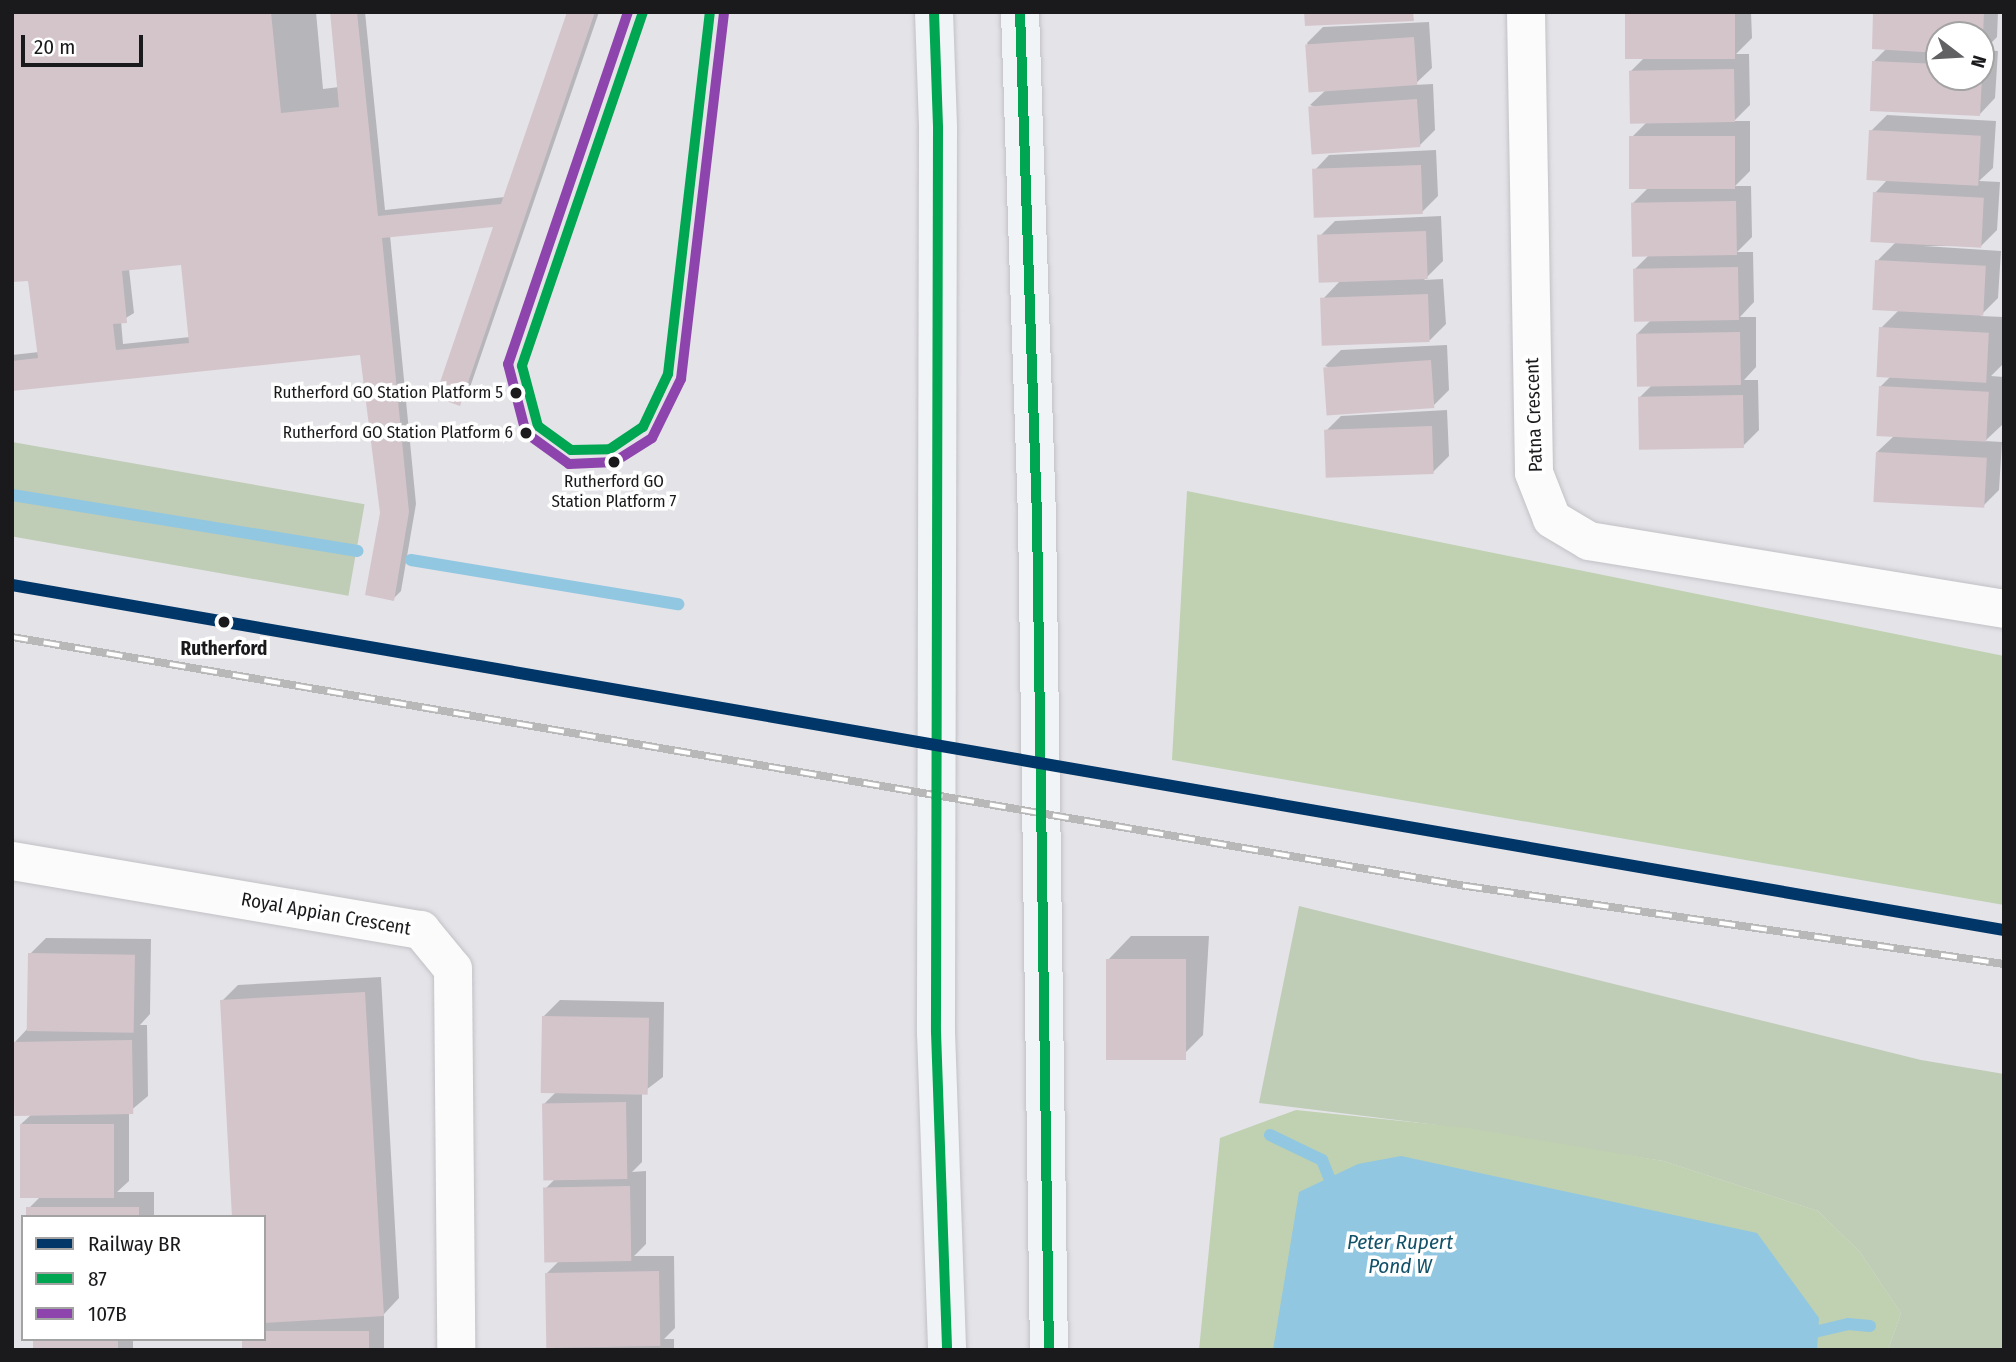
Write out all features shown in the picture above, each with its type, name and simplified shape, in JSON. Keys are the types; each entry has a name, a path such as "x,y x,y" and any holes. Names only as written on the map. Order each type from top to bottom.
{"main road":[{"path":"934,12 938,128 936,1032 947,1350"},
{"path":"1020,12 1037,516 1049,1350"}],"street":[{"name":"Patna Crescent","path":"1526,12 1534,473 1552,519 1589,541 2004,610"},
{"name":"Royal Appian Crescent","path":"12,861 421,930 453,969 456,1350"}],"green space":[{"path":"12,442 365,504 348,596 12,536"},
{"path":"1187,491 2004,656 2004,905 1172,760"},
{"path":"1299,906 1921,1060 2004,1074 2004,1350 1888,1350 1901,1313 1860,1252 1818,1211 1663,1161 1429,1124 1259,1103"},
{"name":"Peter Rupert Pond W","path":"1296,1110 1469,1128 1663,1161 1818,1211 1860,1252 1901,1313 1888,1350 1199,1350 1220,1138"}],"water":[{"name":"Peter Rupert Pond W","path":"1401,1156 1757,1233 1819,1318 1817,1350 1273,1350 1299,1192 1358,1164"}],"building":[{"path":"12,12 271,12 281,113 339,107 330,12 357,12 378,216 501,204 567,12 595,12 460,406 435,397 493,227 382,238 409,512 394,601 365,595 380,513 360,355 12,391 12,361 38,358 28,281 12,282","holes":["181,265 189,343 116,350 113,324 127,323 122,271"]},
{"path":"1304,12 1413,12 1414,21 1305,26"},
{"path":"1625,12 1735,12 1735,59 1625,59"},
{"path":"1873,12 1984,12 1984,21 1925,21 1925,52 1872,49"},
{"path":"1414,37 1417,85 1309,92 1305,45"},
{"path":"1872,61 1925,63 1925,91 1981,91 1980,116 1870,111"},
{"path":"1734,69 1735,122 1630,124 1629,71"},
{"path":"1417,99 1420,147 1312,154 1308,107"},
{"path":"1869,130 1981,136 1978,186 1866,180"},
{"path":"1629,136 1735,136 1735,189 1629,189"},
{"path":"1421,165 1423,214 1314,218 1312,169"},
{"path":"1873,192 1984,198 1981,248 1870,242"},
{"path":"1736,201 1737,255 1632,257 1631,203"},
{"path":"1426,231 1428,279 1319,283 1317,235"},
{"path":"1875,260 1986,266 1983,316 1872,310"},
{"path":"1738,267 1739,320 1634,322 1633,269"},
{"path":"1428,294 1430,342 1322,346 1320,298"},
{"path":"1879,327 1989,333 1986,383 1876,377"},
{"path":"1740,332 1741,385 1637,387 1636,334"},
{"path":"1431,360 1434,408 1327,415 1323,368"},
{"path":"1879,386 1989,392 1986,442 1876,436"},
{"path":"1743,395 1744,448 1639,450 1638,397"},
{"path":"1432,426 1434,474 1326,478 1324,430"},
{"path":"1876,452 1987,458 1984,508 1873,502"},
{"path":"28,953 135,955 134,1033 27,1031"},
{"path":"1106,959 1186,959 1186,1060 1106,1060"},
{"path":"365,992 384,1316 266,1323 266,1215 232,1215 220,1000"},
{"path":"542,1016 649,1018 648,1095 541,1093"},
{"path":"132,1040 133,1114 14,1116 13,1042"},
{"path":"626,1102 627,1179 543,1180 542,1103"},
{"path":"20,1124 114,1124 114,1198 20,1198"},
{"path":"630,1186 631,1261 544,1263 543,1188"},
{"path":"26,1207 139,1207 139,1215 26,1215"},
{"path":"659,1271 660,1346 546,1348 545,1273"},
{"path":"266,1331 369,1331 369,1350 242,1350 242,1341 266,1341"},
{"path":"33,1341 118,1341 118,1350 33,1350"}],"waterway":[{"path":"12,495 357,551"},
{"path":"411,560 678,604"},
{"path":"1270,1135 1322,1160 1335,1193"},
{"path":"1802,1335 1848,1324 1870,1326"}],"railway":[{"path":"12,637 1466,886 2004,964"}],"rail line":[{"name":"BR","path":"12,585 2004,930"}],"transit line":[{"name":"107B","path":"628,12 508,364 526,433 569,464 614,462 652,438 681,379 724,14"},
{"name":"87","path":"643,12 522,366 538,426 571,450 610,449 643,427 668,374 710,12"},
{"name":"87","path":"934,12 938,128 936,1032 947,1350"},
{"name":"87","path":"1020,12 1037,516 1049,1350"}],"place":[{"name":"Rutherford GO Station Platform 5","path":"516,393"},
{"name":"Rutherford GO Station Platform 6","path":"526,433"},
{"name":"Rutherford GO Station Platform 7","path":"614,462"},
{"name":"Rutherford","path":"224,622"}]}
